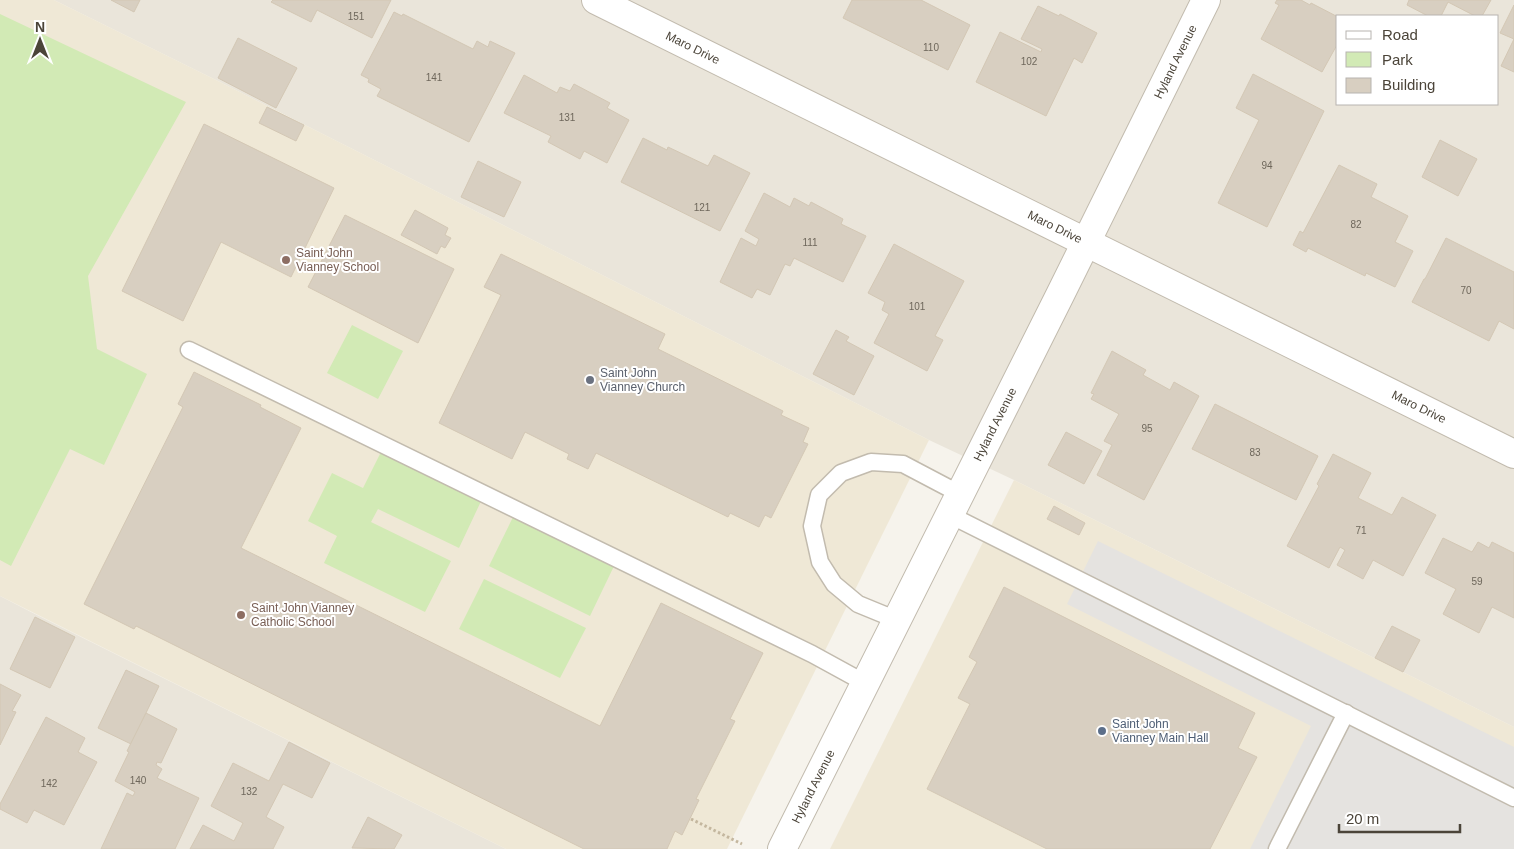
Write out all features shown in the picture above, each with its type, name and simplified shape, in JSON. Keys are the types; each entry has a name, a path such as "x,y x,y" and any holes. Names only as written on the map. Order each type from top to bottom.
{"street":[{"name":"Maro Drive","path":"596,0 1514,454"},
{"name":"Hyland Avenue","path":"782,849 1206,0"}],"lane":[{"path":"189,350 794,645 865,683"},
{"path":"897,620 858,604 834,584 820,562 812,526 819,495 841,474 871,462 902,464 955,504 1346,713 1514,798"},
{"path":"1277,849 1346,713"}],"path":[{"path":"690,819 742,844"}],"shaded area":[{"name":"Saint John Vianney School","path":"0,0 54,0 929,440 727,849 506,849 0,596"},
{"path":"54,0 1514,0 1514,727 1014,480 929,440"},
{"path":"1014,480 1514,727 1514,849 830,849"},
{"path":"1098,541 1514,747 1514,849 1250,849 1311,726 1067,604"},
{"path":"0,596 29,611 506,849 0,849"}],"green space":[{"path":"0,14 186,102 88,276 97,349 147,374 104,465 70,449 11,566 0,560"},
{"path":"352,325 403,351 378,399 327,373"},
{"path":"383,448 483,497 459,548 378,509 371,522 451,561 425,612 324,563 337,536 308,521 332,473 363,488"},
{"path":"514,515 615,564 590,616 489,566"},
{"path":"484,579 586,628 560,678 459,629"}],"building":[{"path":"111,0 140,0 134,12"},
{"path":"273,0 391,0 372,38 317,10 311,22 271,2"},
{"path":"852,0 921,0 970,25 948,70 843,18"},
{"path":"1277,0 1301,0 1336,16 1336,47 1322,72 1261,39 1279,5 1275,3"},
{"path":"1409,0 1491,0 1483,15 1473,15 1448,2 1442,15 1426,15 1407,5"},
{"path":"1514,5 1514,39 1500,33"},
{"path":"1038,6 1059,16 1060,14 1097,33 1082,63 1074,58 1046,116 976,82 1000,32 1041,52 1042,49 1021,39"},
{"path":"394,12 402,16 403,14 473,49 477,41 488,47 490,41 515,53 469,142 377,96 381,89 368,82 369,79 361,75"},
{"path":"238,38 297,68 276,108 218,78"},
{"path":"1514,39 1514,72 1501,66"},
{"path":"1253,74 1324,111 1267,227 1218,203 1259,120 1236,108"},
{"path":"524,75 557,93 560,87 570,91 574,84 610,103 607,108 629,120 607,163 584,151 580,159 548,142 551,136 504,113"},
{"path":"267,107 304,125 296,141 259,123"},
{"path":"204,124 334,188 291,277 221,242 183,321 122,291"},
{"path":"643,138 667,150 668,147 708,166 714,155 750,173 720,231 621,182"},
{"path":"1440,140 1477,159 1458,196 1422,177"},
{"path":"478,161 521,182 504,217 461,197"},
{"path":"1339,165 1377,184 1371,197 1408,216 1395,242 1413,251 1395,287 1366,273 1365,276 1308,248 1306,252 1293,245 1300,231 1303,233"},
{"path":"764,193 790,207 794,198 809,206 811,202 843,219 841,224 866,236 843,282 794,258 790,266 785,264 770,295 757,289 752,298 720,282 741,238 756,246 759,239 745,231"},
{"path":"415,210 448,228 445,235 451,238 445,248 441,246 437,254 401,235"},
{"path":"345,215 454,269 418,343 308,287"},
{"path":"1446,238 1514,272 1514,329 1499,321 1489,341 1412,302"},
{"path":"894,244 964,281 935,336 943,340 927,371 874,343 889,314 882,310 885,302 868,293"},
{"name":"Saint John Vianney Church","path":"501,254 665,334 658,349 783,411 781,415 809,428 803,442 808,444 771,518 765,515 759,527 730,513 728,517 596,453 588,469 567,459 569,454 525,432 512,459 439,423 501,295 484,287"},
{"path":"836,330 849,337 846,341 874,356 854,395 813,374"},
{"path":"1112,351 1146,370 1143,375 1170,390 1174,382 1199,396 1144,500 1097,475 1112,445 1104,441 1119,414 1091,399 1094,394 1091,393"},
{"name":"Saint John Vianney Catholic School","path":"194,372 261,405 260,407 301,428 241,548 600,726 661,603 763,653 730,719 735,721 696,799 699,800 682,835 675,831 667,849 584,849 136,626 134,629 84,604 183,407 178,404"},
{"path":"1215,404 1318,456 1296,500 1192,449"},
{"path":"1066,432 1102,451 1084,484 1048,465"},
{"path":"1333,454 1371,473 1358,498 1392,515 1402,497 1436,515 1403,576 1373,560 1363,579 1337,565 1345,550 1340,547 1329,568 1287,546 1319,486 1317,484"},
{"path":"1054,506 1085,523 1079,535 1047,519"},
{"path":"1443,538 1472,552 1478,542 1489,548 1492,542 1514,553 1514,618 1492,607 1479,633 1443,614 1456,589 1425,573"},
{"name":"Saint John Vianney Main Hall","path":"1004,587 1255,713 1238,748 1257,757 1210,849 1047,849 927,789 970,704 958,698 977,662 969,657"},
{"path":"35,617 75,637 50,688 10,669"},
{"path":"1392,626 1420,640 1403,672 1375,658"},
{"path":"126,670 159,686 131,744 98,728"},
{"path":"0,684 21,695 12,711 16,712 0,745"},
{"path":"146,713 177,729 161,763 157,762 156,765 162,769 157,778 199,798 175,849 101,849 127,793 133,796 135,792 115,781 129,752 127,751"},
{"path":"46,717 85,738 78,752 97,762 64,825 34,810 27,823 0,809 0,804"},
{"path":"289,742 330,763 312,798 283,784 266,817 284,827 273,849 190,849 203,825 234,841 243,823 211,806 233,763 269,781"},
{"path":"368,817 402,835 394,849 352,848"}],"place":[{"name":"Saint John Vianney School","path":"286,260"},
{"name":"Saint John Vianney Church","path":"590,380"},
{"name":"Saint John Vianney Catholic School","path":"241,615"},
{"name":"Saint John Vianney Main Hall","path":"1102,731"}]}
